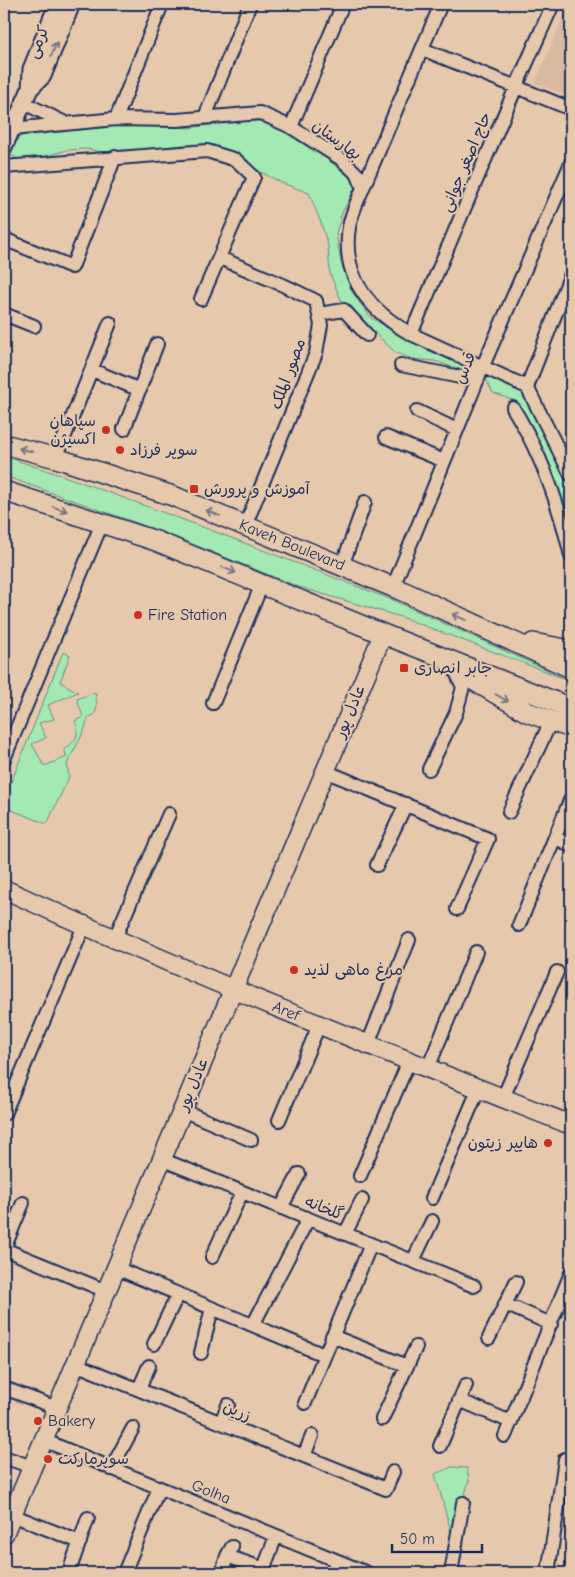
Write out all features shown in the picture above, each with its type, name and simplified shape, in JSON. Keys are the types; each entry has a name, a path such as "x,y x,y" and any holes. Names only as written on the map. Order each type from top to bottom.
{"main road":[{"name":"Kaveh Boulevard","path":"4,444 56,458 173,496 393,587 571,668"},
{"path":"7,491 156,541 415,647 571,708"},
{"name":"عادل پور","path":"4,1534 383,634"},
{"path":"504,637 571,650"},
{"path":"415,647 527,712 571,728"},
{"name":"Aref","path":"4,889 114,940 319,1025 571,1125"}],"street":[{"name":"کرمی","path":"27,96 31,69 57,4"},
{"name":"کرمی","path":"4,147 27,96 43,76 72,4"},
{"path":"116,119 162,4"},
{"path":"205,118 250,4"},
{"path":"291,127 343,4"},
{"path":"441,4 363,188 349,226 346,253 356,283 372,307 395,326 453,352 482,368 527,387 571,475"},
{"name":"حاج اصغر جوانی","path":"411,334 553,4"},
{"path":"422,49 571,109"},
{"path":"27,96 65,123"},
{"name":"بهارستان","path":"12,128 116,119 177,120 260,113 291,127 341,159 358,175 363,188"},
{"path":"4,166 207,151 236,160 254,177 201,299"},
{"path":"4,239 72,267 115,157"},
{"name":"قدس","path":"393,587 482,368 571,163"},
{"path":"220,258 284,285 316,301 319,314 344,310 367,335"},
{"path":"527,387 571,274"},
{"path":"4,314 34,326"},
{"name":"مصور الملک","path":"246,526 316,353 321,325 319,314"},
{"path":"56,458 110,323"},
{"path":"124,428 158,344"},
{"path":"401,365 465,378 482,368"},
{"path":"92,370 140,390"},
{"path":"513,408 525,427 556,498 571,556"},
{"path":"417,411 456,430"},
{"path":"386,437 444,461"},
{"path":"342,566 365,502"},
{"path":"4,759 102,523"},
{"path":"213,703 262,584"},
{"path":"429,769 456,713 463,687 455,670"},
{"path":"509,812 551,721"},
{"path":"325,771 488,839 457,909"},
{"path":"518,925 571,798"},
{"path":"377,865 406,804"},
{"path":"114,940 169,814"},
{"path":"555,837 571,846"},
{"path":"4,1114 84,926"},
{"path":"368,1044 409,940"},
{"path":"428,1068 476,952"},
{"path":"503,1098 557,972"},
{"path":"279,1120 319,1025"},
{"path":"360,1176 409,1061"},
{"path":"432,1198 479,1088"},
{"path":"182,1110 251,1140"},
{"name":"گلخانه","path":"161,1159 474,1286"},
{"path":"281,1208 299,1174"},
{"path":"212,1257 242,1192"},
{"path":"346,1234 362,1200"},
{"path":"23,1203 9,1223 4,1249 106,1291"},
{"path":"253,1325 308,1219"},
{"path":"412,1261 432,1221"},
{"path":"305,1404 371,1244"},
{"path":"116,1268 324,1355"},
{"path":"505,1436 551,1324 567,1295 571,1273"},
{"path":"489,1338 516,1282"},
{"path":"154,1344 178,1294"},
{"path":"505,1304 551,1324"},
{"path":"201,1353 212,1308"},
{"path":"332,1336 407,1366"},
{"path":"382,1419 416,1347"},
{"name":"زرین","path":"75,1364 386,1489 393,1472"},
{"path":"139,1389 149,1366"},
{"path":"440,1446 466,1385"},
{"path":"4,1388 57,1408"},
{"path":"459,1400 511,1422"},
{"path":"221,1422 228,1405"},
{"path":"111,1469 133,1428"},
{"path":"304,1456 312,1436"},
{"name":"Golha","path":"43,1440 366,1573"},
{"path":"4,1456 32,1467"},
{"path":"548,1573 569,1460"},
{"path":"124,1573 159,1488"},
{"path":"451,1573 462,1503"},
{"path":"12,1515 80,1542"},
{"path":"71,1566 88,1518"},
{"path":"223,1569 229,1551 263,1571 276,1536"},
{"path":"332,1573 337,1561"}],"shaded area":[{"path":"569,4 571,4 571,98 535,83"}],"green space":[{"path":"234,121 262,121 294,134 352,179 355,187 342,213 336,233 341,263 352,292 370,317 403,337 417,341 472,367 470,373 435,361 412,359 395,352 342,302 330,274 328,246 309,193 282,183 218,148 183,145 107,153 87,149 67,150 36,159 17,159 10,154 18,138 28,133 43,134 61,129 125,125 190,128"},
{"path":"485,377 503,381 526,390 571,484 571,540 530,423 515,401 493,393"},
{"path":"4,456 200,526 395,601 571,681 401,617 299,587 159,531 13,479 4,474"},
{"path":"63,652 70,655 60,682 78,692 48,705 54,719 39,723 46,738 32,744 44,766 67,757 64,749 74,741 77,734 75,721 83,717 77,699 95,692 97,705 95,714 88,718 84,731 67,764 69,777 47,824 4,807 4,800"},
{"path":"452,1467 467,1468 469,1480 453,1539 435,1474"}],"place":[{"name":"سپاهان اکسیژن","path":"106,430"},
{"name":"سوپر فرزاد","path":"120,450"},
{"name":"آموزش و پرورش","path":"194,489"},
{"name":"Fire Station","path":"138,615"},
{"name":"جابر انصاری","path":"404,668"},
{"name":"مرغ ماهی لذید","path":"294,970"},
{"name":"هایپر زیتون","path":"548,1143"},
{"name":"Bakery","path":"38,1421"},
{"name":"سوپرمارکت","path":"48,1459"}]}
